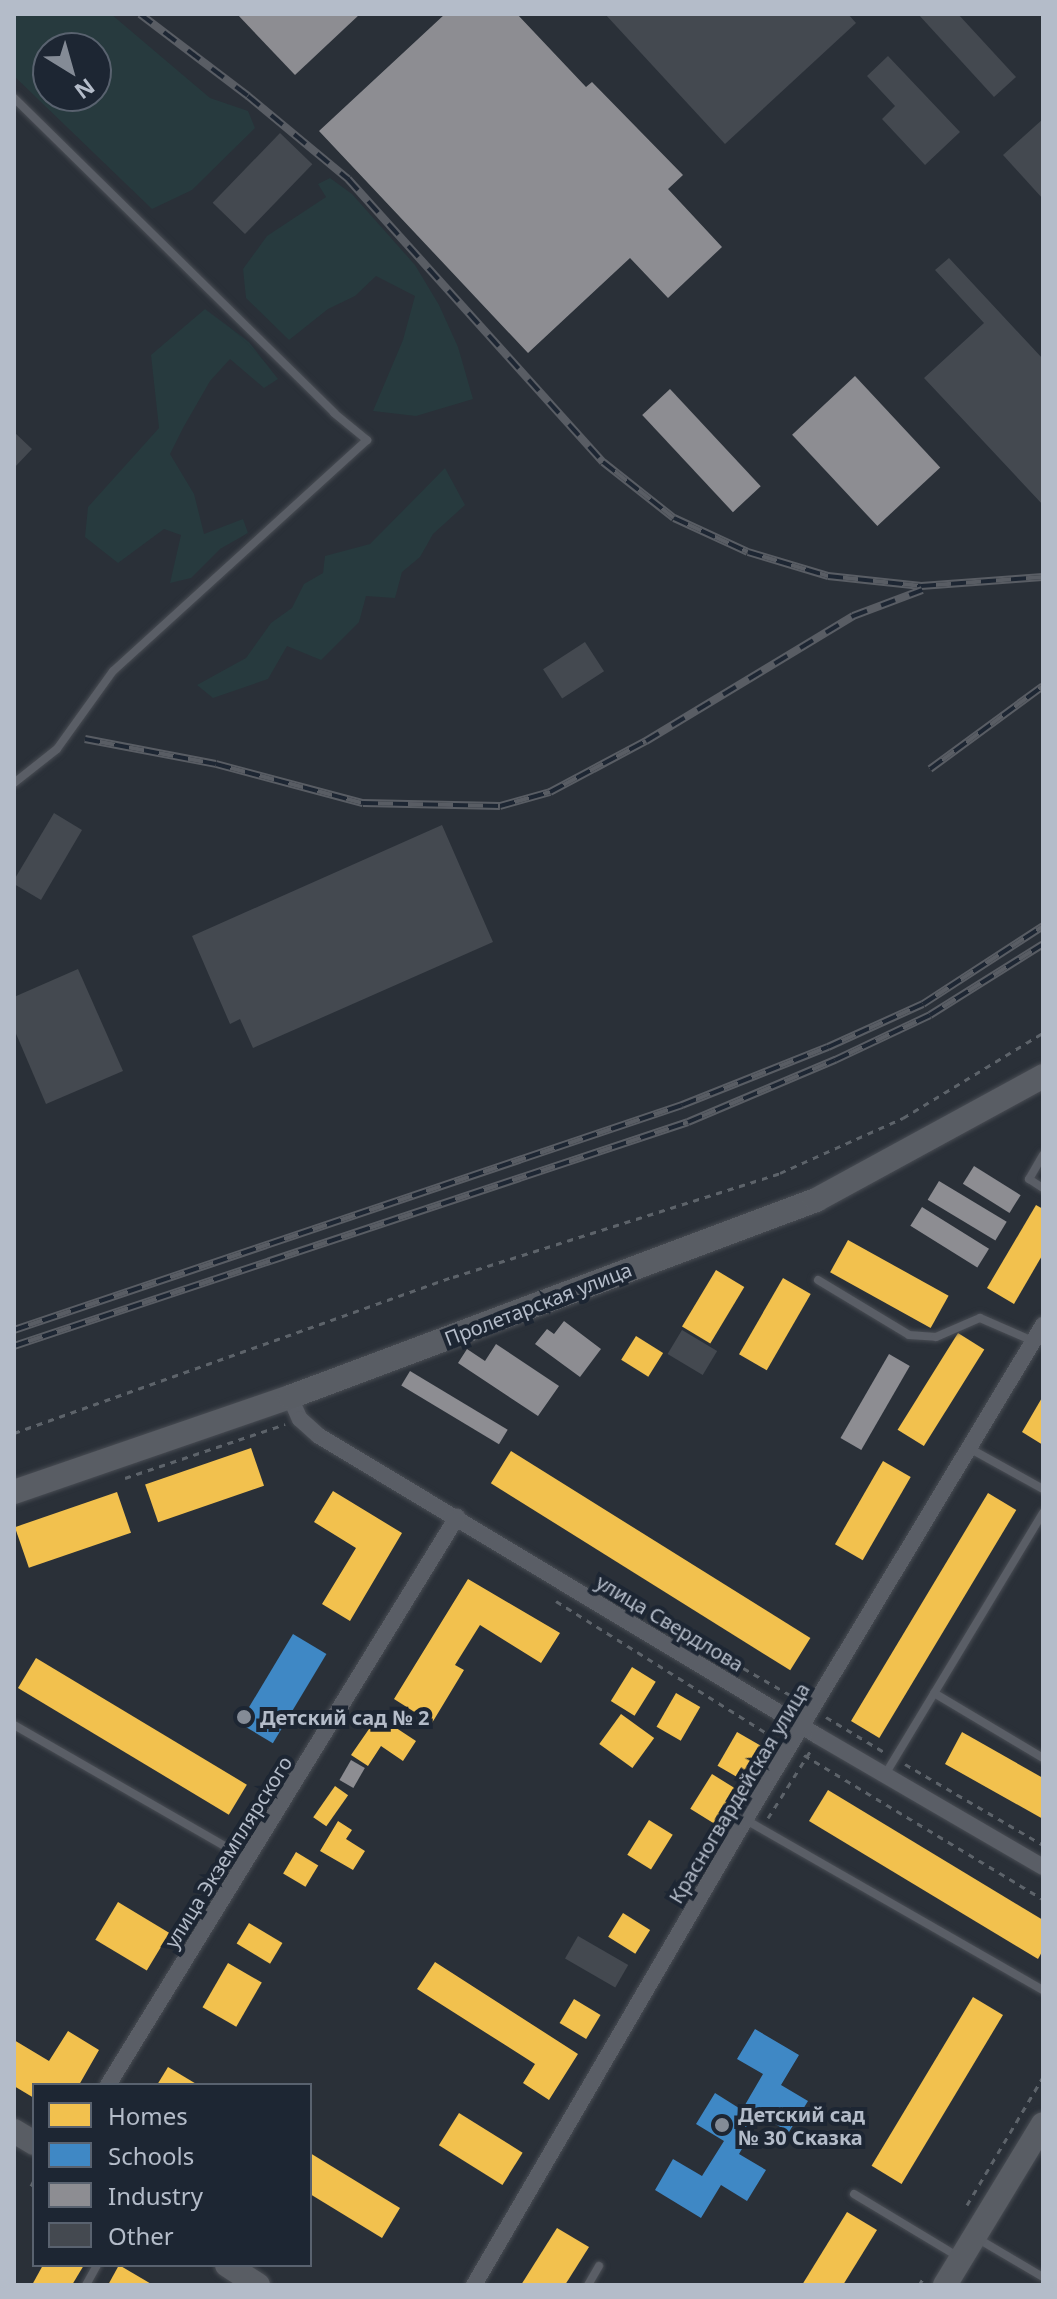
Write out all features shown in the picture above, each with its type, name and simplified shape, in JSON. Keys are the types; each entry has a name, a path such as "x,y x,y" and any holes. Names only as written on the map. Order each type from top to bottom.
{"street":[{"name":"Пролетарская улица","path":"14,1492 295,1408 816,1200 1043,1076"},
{"name":"Красногвардейская улица","path":"474,2285 745,1820 1043,1325"},
{"name":"улица Свердлова","path":"295,1408 319,1436 803,1727 891,1766 1043,1867"},
{"name":"улица Экземплярского","path":"109,2083 457,1517"},
{"path":"945,2285 952,2252 974,2237 1043,2124"},
{"path":"14,2131 32,2142"},
{"path":"230,2267 258,2285"}],"lane":[{"path":"14,98 142,220 324,403 367,440 113,671 57,749 14,783"},
{"path":"1043,1155 1029,1179 1043,1188"},
{"path":"818,1280 909,1335 936,1337 980,1318 1033,1341"},
{"path":"967,1447 1043,1489"},
{"path":"891,1766 1043,1513"},
{"path":"934,1693 1043,1758"},
{"path":"14,1725 247,1859"},
{"path":"745,1820 1043,1990"},
{"path":"854,2194 952,2252"},
{"path":"974,2237 1043,2277"},
{"path":"588,2285 599,2266"},
{"path":"86,2285 96,2267"}],"path":[{"path":"14,1433 453,1277 780,1173 903,1118 1043,1033"},
{"path":"119,1480 295,1408"},
{"path":"553,1599 790,1748 1043,1899"},
{"path":"679,1630 813,1709 891,1766 1043,1845"},
{"path":"966,2206 1043,2077"},
{"path":"919,2285 952,2252"}],"green space":[{"path":"14,14 111,14 210,98 248,111 255,128 192,190 152,209 51,112 112,112 112,32 32,32 32,93 14,76"},
{"path":"330,178 352,194 415,265 439,305 458,347 473,399 416,416 373,411 403,340 415,296 376,276 355,296 328,309 289,340 246,298 243,269 267,236 326,197 318,184"},
{"path":"205,309 249,342 278,379 264,388 230,359 210,381 183,428 170,454 194,494 204,534 243,519 248,533 220,549 191,578 170,583 181,535 164,529 118,563 85,537 88,507 159,428 151,355"},
{"path":"445,468 465,505 433,534 420,557 402,572 395,598 366,596 359,622 321,660 287,646 268,679 213,698 197,685 246,658 271,623 292,608 304,584 323,573 325,556 370,544"}],"building: Homes":[{"path":"1036,1205 1043,1209 1043,1254 1014,1304 987,1288"},
{"path":"848,1240 949,1296 931,1328 830,1272"},
{"path":"716,1270 744,1287 710,1344 682,1327"},
{"path":"783,1278 811,1294 767,1370 739,1354"},
{"path":"958,1333 984,1349 924,1446 898,1430"},
{"path":"636,1336 663,1353 648,1377 621,1360"},
{"path":"1043,1396 1043,1445 1022,1432"},
{"path":"251,1448 264,1486 158,1522 145,1484"},
{"path":"511,1451 810,1638 790,1670 491,1483"},
{"path":"883,1461 911,1477 863,1560 835,1544"},
{"path":"333,1491 402,1533 350,1621 322,1604 356,1548 314,1522"},
{"path":"117,1492 131,1533 29,1568 15,1527"},
{"path":"988,1493 1016,1510 879,1738 851,1721"},
{"path":"468,1579 560,1633 541,1663 480,1625 455,1665 464,1670 432,1723 394,1699"},
{"path":"36,1658 247,1785 229,1815 18,1688"},
{"path":"632,1667 656,1682 635,1716 611,1701"},
{"path":"676,1693 700,1707 681,1741 656,1727"},
{"path":"621,1714 654,1738 632,1768 599,1744"},
{"path":"378,1716 416,1741 403,1761 381,1746 368,1766 351,1755"},
{"path":"737,1732 761,1746 742,1780 718,1766"},
{"path":"962,1732 1043,1778 1043,1819 945,1764"},
{"path":"712,1774 736,1789 714,1824 690,1809"},
{"path":"335,1786 348,1795 326,1826 313,1817"},
{"path":"828,1790 1043,1920 1043,1950 1038,1959 809,1821"},
{"path":"649,1820 673,1835 651,1870 627,1855"},
{"path":"338,1821 352,1830 346,1839 365,1851 353,1870 320,1851"},
{"path":"296,1852 318,1865 305,1887 283,1873"},
{"path":"118,1902 169,1933 147,1971 95,1940"},
{"path":"623,1913 650,1930 635,1954 608,1937"},
{"path":"249,1923 282,1943 270,1964 237,1944"},
{"path":"435,1962 578,2054 549,2100 523,2083 535,2064 417,1989"},
{"path":"228,1963 262,1982 236,2027 202,2007"},
{"path":"973,1997 1003,2015 902,2184 872,2166"},
{"path":"574,1999 601,2015 586,2039 560,2023"},
{"path":"68,2031 99,2050 80,2083 32,2083 32,2097 14,2086 14,2040 49,2061"},
{"path":"168,2067 195,2083 158,2083"},
{"path":"459,2113 523,2153 502,2185 439,2145"},
{"path":"312,2154 400,2208 382,2238 312,2195"},
{"path":"847,2212 877,2230 843,2285 802,2285"},
{"path":"557,2228 589,2247 565,2285 521,2285"},
{"path":"42,2267 83,2267 72,2285 32,2285"},
{"path":"118,2267 122,2267 153,2285 108,2285"}],"building: Schools":[{"path":"293,1634 326,1654 273,1743 239,1723"},
{"path":"755,2029 799,2055 781,2085 808,2101 789,2132 761,2116 739,2154 766,2170 747,2201 721,2185 701,2218 655,2190 673,2159 702,2176 724,2141 696,2124 715,2093 742,2110 763,2074 737,2059"}],"building: Industry":[{"path":"237,14 360,14 295,75"},
{"path":"445,14 517,14 586,87 592,82 683,175 668,189 722,247 668,298 630,258 528,353 319,131"},
{"path":"855,376 940,467 877,526 792,435"},
{"path":"670,389 761,486 733,512 642,415"},
{"path":"974,1166 1021,1195 1010,1213 963,1184"},
{"path":"939,1181 1007,1222 995,1241 928,1200"},
{"path":"922,1207 989,1249 977,1268 910,1226"},
{"path":"564,1321 601,1349 580,1377 535,1344 547,1329 554,1334"},
{"path":"496,1344 559,1386 538,1416 458,1363 467,1349 485,1361"},
{"path":"889,1354 910,1366 861,1450 840,1438"},
{"path":"410,1371 508,1430 499,1444 401,1386"},
{"path":"351,1760 365,1768 353,1788 340,1780"}],"building: Other":[{"path":"605,14 848,14 856,23 725,144"},
{"path":"918,14 958,14 1016,77 994,97"},
{"path":"888,56 960,132 925,165 882,119 895,106 867,76"},
{"path":"1043,119 1043,199 1003,155"},
{"path":"280,133 312,164 245,234 213,203"},
{"path":"949,258 1043,359 1043,505 924,378 984,323 935,270"},
{"path":"14,432 32,449 14,468"},
{"path":"585,642 604,671 562,699 543,669"},
{"path":"54,813 82,830 41,900 14,884 14,880"},
{"path":"442,825 493,942 253,1048 240,1019 230,1024 192,936"},
{"path":"78,969 123,1071 46,1104 14,1029 14,997"},
{"path":"682,1330 717,1351 703,1375 668,1354"},
{"path":"578,1936 628,1965 615,1988 565,1959"}],"railway":[{"path":"140,14 248,96 348,179 603,462 674,518 748,552 828,576 921,586 1043,577"},
{"path":"85,739 216,764 363,803 500,806 550,792 646,741 853,616 922,590"},
{"path":"930,769 1043,686"},
{"path":"14,1330 682,1105 828,1047 923,1004 1043,926"},
{"path":"14,1346 688,1122 835,1060 930,1015 1043,944"}],"place":[{"name":"Детский сад № 2","path":"244,1717"},
{"name":"Детский сад № 30 Сказка","path":"722,2125"}]}
